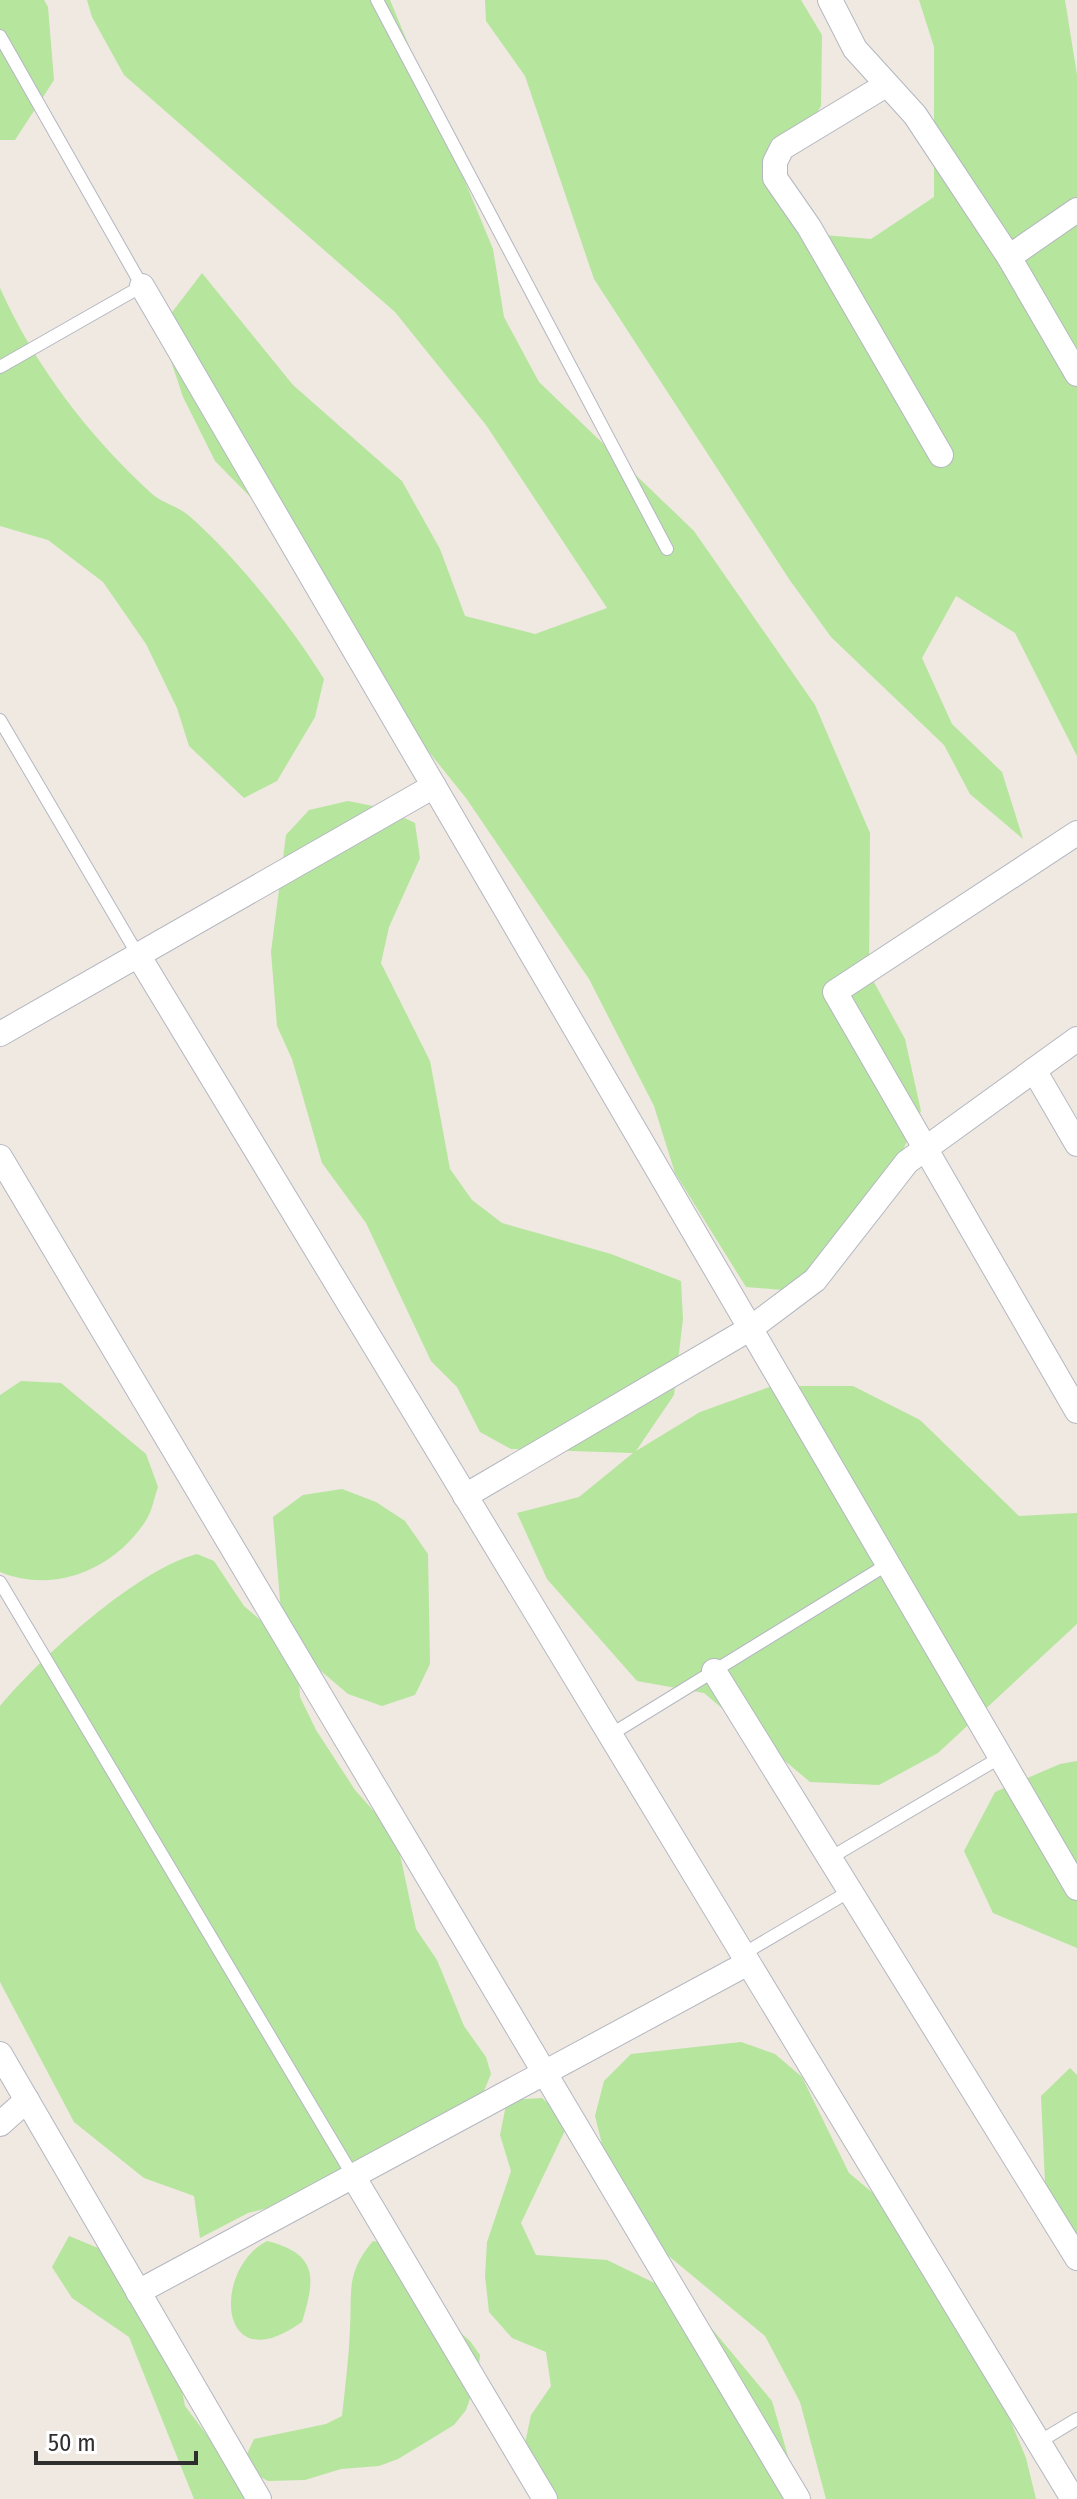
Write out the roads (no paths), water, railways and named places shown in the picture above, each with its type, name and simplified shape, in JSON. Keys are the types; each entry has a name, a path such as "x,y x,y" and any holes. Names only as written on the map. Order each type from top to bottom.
{"street":[{"path":"830,0 855,49 915,115 1009,257 1077,374"},
{"path":"886,85 782,148 775,162 775,178 809,227 941,455"},
{"path":"1009,257 1077,210"},
{"path":"142,286 1077,1888"},
{"path":"0,1034 434,786"},
{"path":"1077,833 835,992 1077,1411"},
{"path":"138,955 1073,2499"},
{"path":"465,1496 751,1328 815,1280 907,1162 1077,1039"},
{"path":"1034,1070 1077,1144"},
{"path":"0,1157 798,2499"},
{"path":"714,1671 1077,2258"},
{"path":"138,2292 544,2072 745,1958"},
{"path":"0,2054 259,2499"},
{"path":"0,2124 27,2100"},
{"path":"353,2176 545,2499"}],"lane":[{"path":"377,0 667,549"},
{"path":"0,36 142,286 0,367"},
{"path":"0,720 138,955"},
{"path":"610,1735 888,1564"},
{"path":"0,1582 353,2176"},
{"path":"830,1858 1001,1757"},
{"path":"745,1958 850,1891"},
{"path":"1039,2442 1077,2419"}]}
